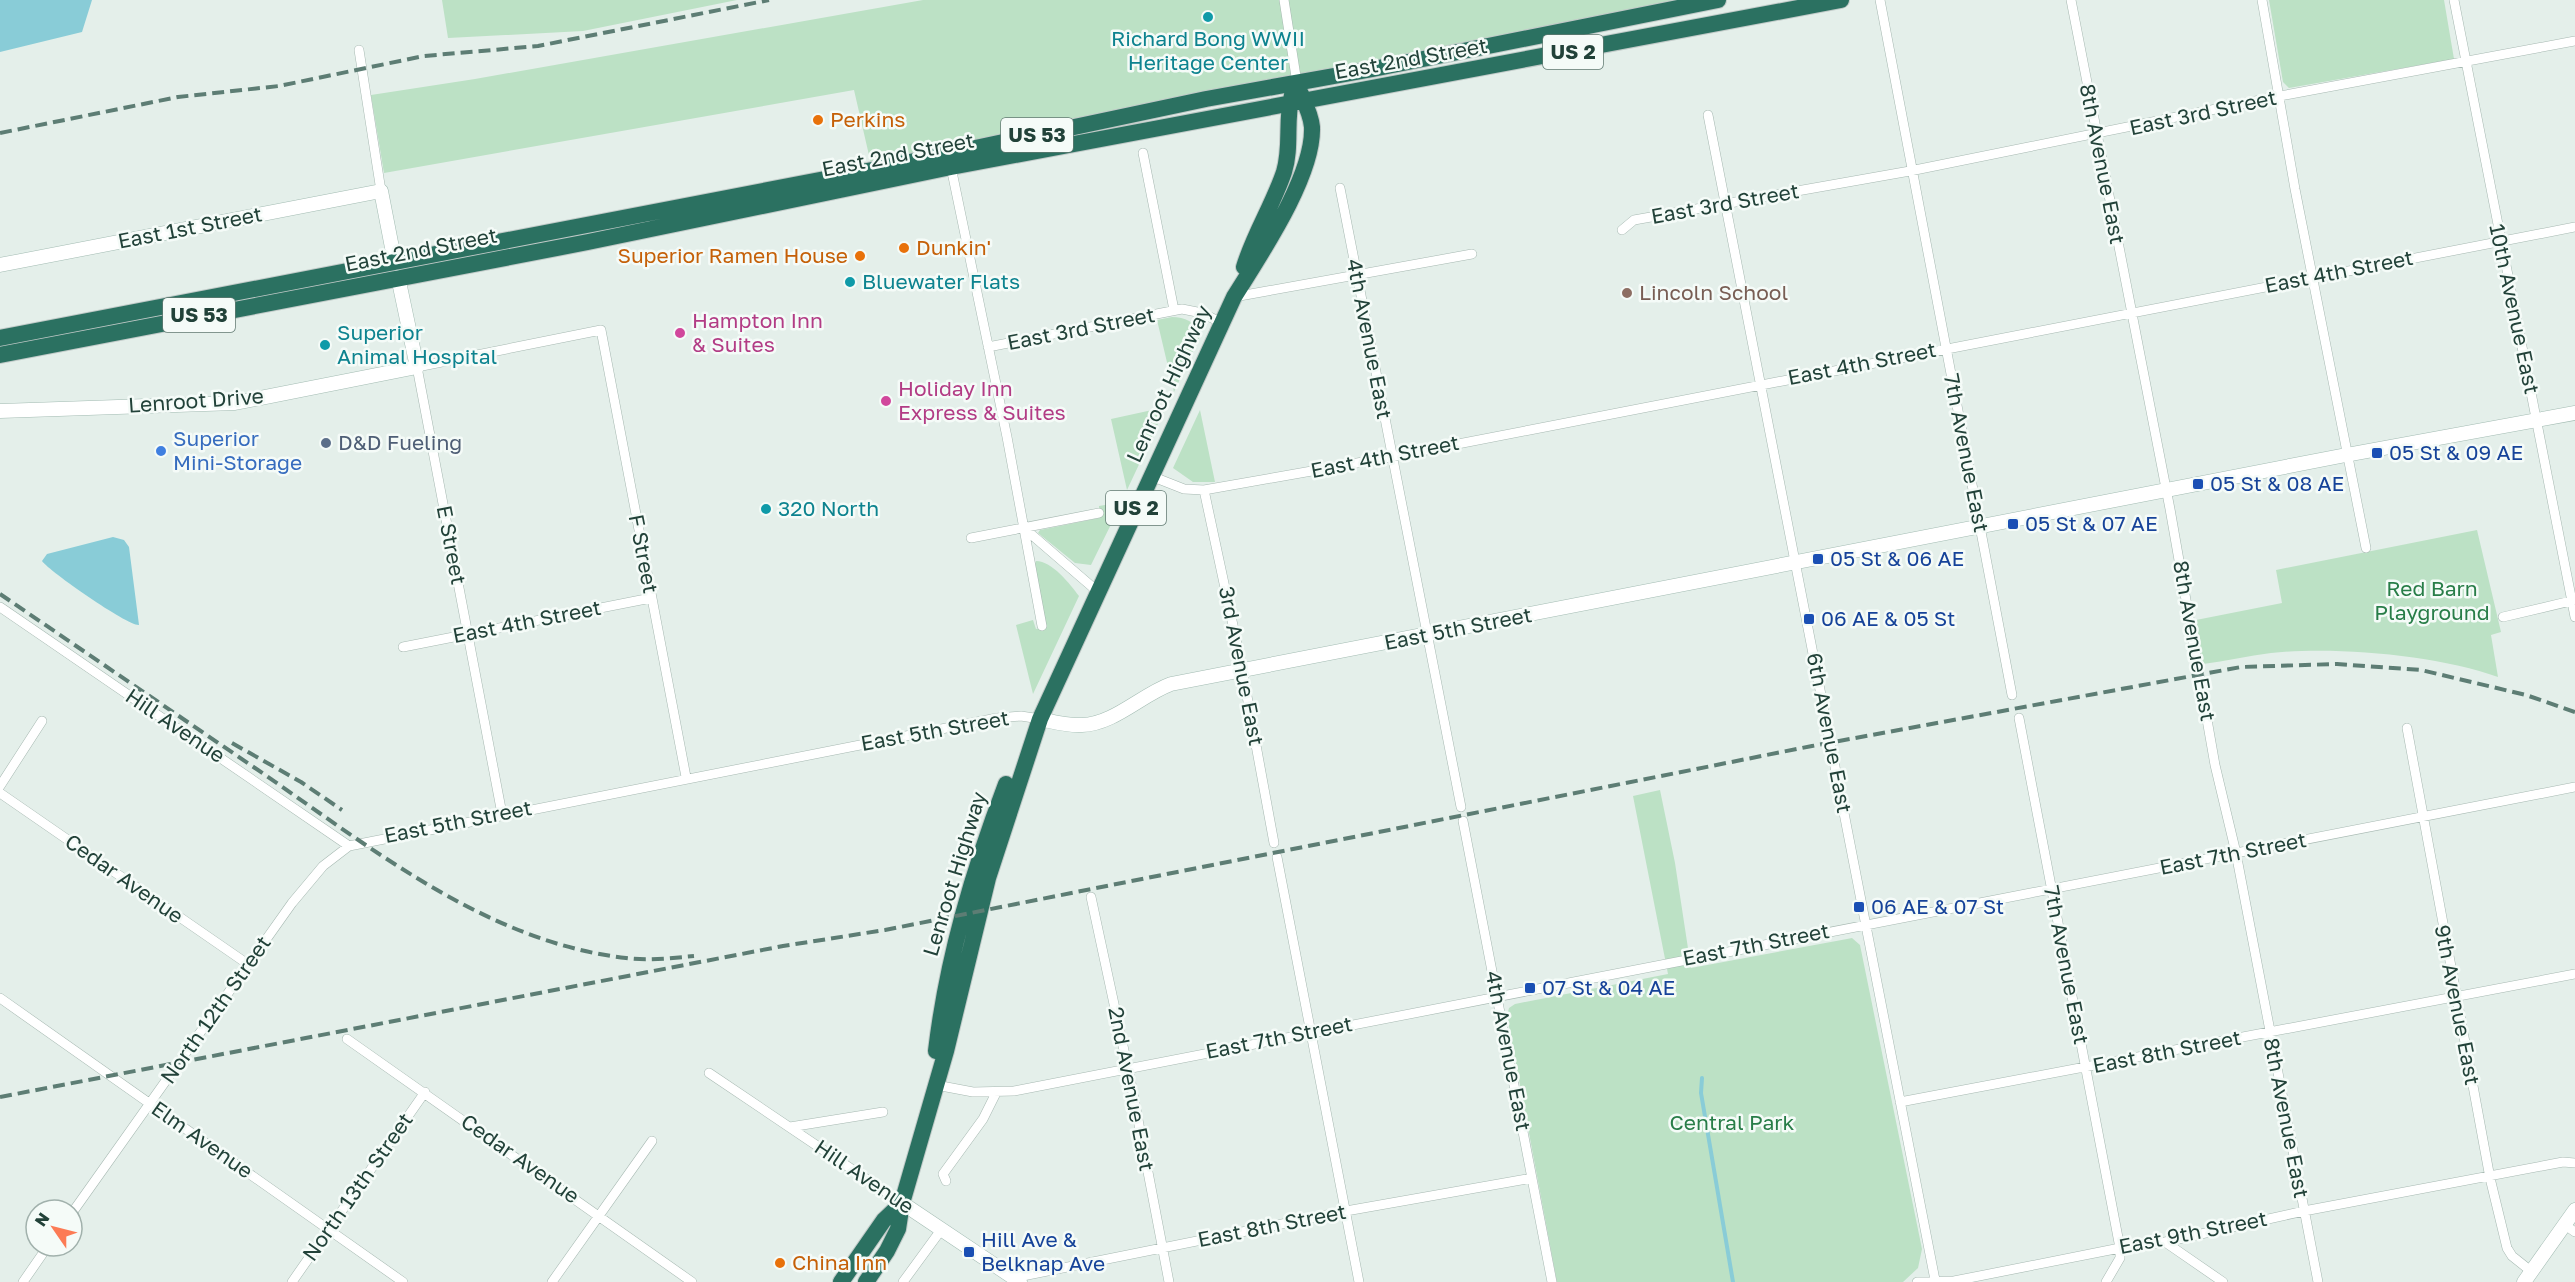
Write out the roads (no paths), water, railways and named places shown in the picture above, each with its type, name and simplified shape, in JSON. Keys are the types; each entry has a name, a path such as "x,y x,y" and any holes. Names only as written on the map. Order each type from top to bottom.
{"highway":[{"name":"East 2nd Street","path":"0,338 397,270 579,244 1206,99 1718,0"},
{"name":"East 2nd Street","path":"950,160 1297,103 1841,0"},
{"name":"Lenroot Highway","path":"1234,297 1247,257 1284,173 1297,103 1297,83"},
{"name":"Lenroot Highway","path":"902,1203 936,1085 935,1061 942,1004 961,914 1008,778 1040,719 1234,297 1274,231 1305,164 1312,124 1297,103"},
{"name":"East 2nd Street","path":"0,355 397,270"},
{"name":"US 2","path":"841,1282 884,1220 902,1203"},
{"name":"US 2","path":"866,1282 893,1242 901,1220 902,1203"}],"street":[{"path":"1284,0 1297,83"},
{"name":"7th Avenue East","path":"1880,0 2012,695"},
{"name":"8th Avenue East","path":"2071,0 2095,136 2167,492 2215,765 2236,853 2318,1282"},
{"path":"2262,0 2312,276 2366,548"},
{"name":"10th Avenue East","path":"2454,0 2575,617"},
{"name":"East 3rd Street","path":"1622,230 1634,220 2095,136 2280,96 2467,63 2575,41"},
{"name":"E Street","path":"359,50 381,191 417,368 501,814"},
{"name":"6th Avenue East","path":"1708,115 1935,1280"},
{"path":"1143,153 1174,310 1194,310 1222,323"},
{"path":"950,160 1042,626"},
{"name":"4th Avenue East","path":"1340,188 1461,807"},
{"name":"East 1st Street","path":"0,264 381,191"},
{"name":"East 4th Street","path":"1151,476 1184,489 1204,490 1391,457 2312,276 2575,227"},
{"path":"1234,297 1472,254"},
{"name":"East 3rd Street","path":"988,347 1174,310"},
{"name":"Lenroot Drive","path":"0,411 235,403 601,330"},
{"name":"F Street","path":"601,330 686,777"},
{"name":"East 5th Street","path":"349,846 686,777 997,717 1021,716 1073,725 1090,724 1110,717 1146,695 1171,684 2167,492 2346,455 2575,413"},
{"name":"3rd Avenue East","path":"1204,490 1242,670 1274,843"},
{"path":"971,538 1099,513"},
{"path":"1024,527 1038,543 1097,591"},
{"name":"East 4th Street","path":"403,647 651,598"},
{"path":"2503,617 2573,600"},
{"name":"Hill Avenue","path":"0,607 349,846"},
{"name":"7th Avenue East","path":"2019,718 2120,1248"},
{"path":"0,786 42,721"},
{"name":"9th Avenue East","path":"2407,728 2490,1178 2507,1248 2528,1277"},
{"name":"East 7th Street","path":"936,1085 973,1092 996,1093 2575,787"},
{"name":"Cedar Avenue","path":"0,793 249,965"},
{"name":"4th Avenue East","path":"1462,821 1552,1282"},
{"name":"North 12th Street","path":"82,1198 299,893 323,866 349,846"},
{"path":"1277,857 1359,1282"},
{"name":"2nd Avenue East","path":"1091,897 1128,1067 1169,1282"},
{"name":"East 8th Street","path":"1900,1102 2575,974"},
{"name":"Elm Avenue","path":"0,998 403,1282"},
{"name":"Cedar Avenue","path":"347,1040 425,1092 692,1282"},
{"name":"Hill Avenue","path":"709,1073 1016,1280"},
{"name":"North 13th Street","path":"292,1282 425,1092"},
{"path":"946,1182 944,1174 983,1119 996,1093"},
{"path":"790,1127 883,1112"},
{"path":"552,1282 652,1141"},
{"name":"East 9th Street","path":"1917,1282 1954,1281 2120,1248 2165,1242 2304,1211 2490,1178 2563,1162 2575,1163"},
{"name":"East 8th Street","path":"1016,1280 1162,1247 1532,1178"},
{"path":"2528,1277 2570,1228 2575,1210"},
{"path":"903,1282 941,1230"},
{"path":"2165,1242 2223,1282"},
{"path":"2106,1282 2120,1258 2120,1248"},
{"path":"23,1282 40,1258"}],"water":[{"path":"0,0 92,0 82,32 0,52"},
{"path":"113,537 124,540 129,547 139,625 120,617 89,598 42,561 47,554"}],"waterway":[{"path":"1702,1078 1701,1093 1733,1282"}],"railway":[{"path":"0,133 178,97 279,86 424,56 538,46 769,0"},
{"path":"0,594 385,858 476,911 524,932 574,948 634,959 694,956"},
{"path":"0,1097 783,946 885,930 1812,746 2241,667 2337,664 2421,670 2526,695 2575,712"},
{"path":"232,743 301,782 342,810"}],"place":[{"name":"Richard Bong WWII Heritage Center","path":"1208,17"},
{"name":"Perkins","path":"818,120"},
{"name":"Dunkin'","path":"904,248"},
{"name":"Superior Ramen House","path":"860,256"},
{"name":"Bluewater Flats","path":"850,282"},
{"name":"Lincoln School","path":"1627,293"},
{"name":"Hampton Inn & Suites","path":"680,333"},
{"name":"Superior Animal Hospital","path":"325,345"},
{"name":"Holiday Inn Express & Suites","path":"886,401"},
{"name":"D&D Fueling","path":"326,443"},
{"name":"Superior Mini-Storage","path":"161,451"},
{"name":"05 St & 09 AE","path":"2377,453"},
{"name":"05 St & 08 AE","path":"2198,484"},
{"name":"320 North","path":"766,509"},
{"name":"05 St & 07 AE","path":"2013,524"},
{"name":"05 St & 06 AE","path":"1818,559"},
{"name":"06 AE & 05 St","path":"1809,619"},
{"name":"06 AE & 07 St","path":"1859,907"},
{"name":"07 St & 04 AE","path":"1530,988"},
{"name":"Hill Ave & Belknap Ave","path":"969,1252"},
{"name":"China Inn","path":"780,1263"}],"park label":[{"name":"Red Barn Playground","path":"2432,601"},
{"name":"Central Park","path":"1732,1123"}]}
